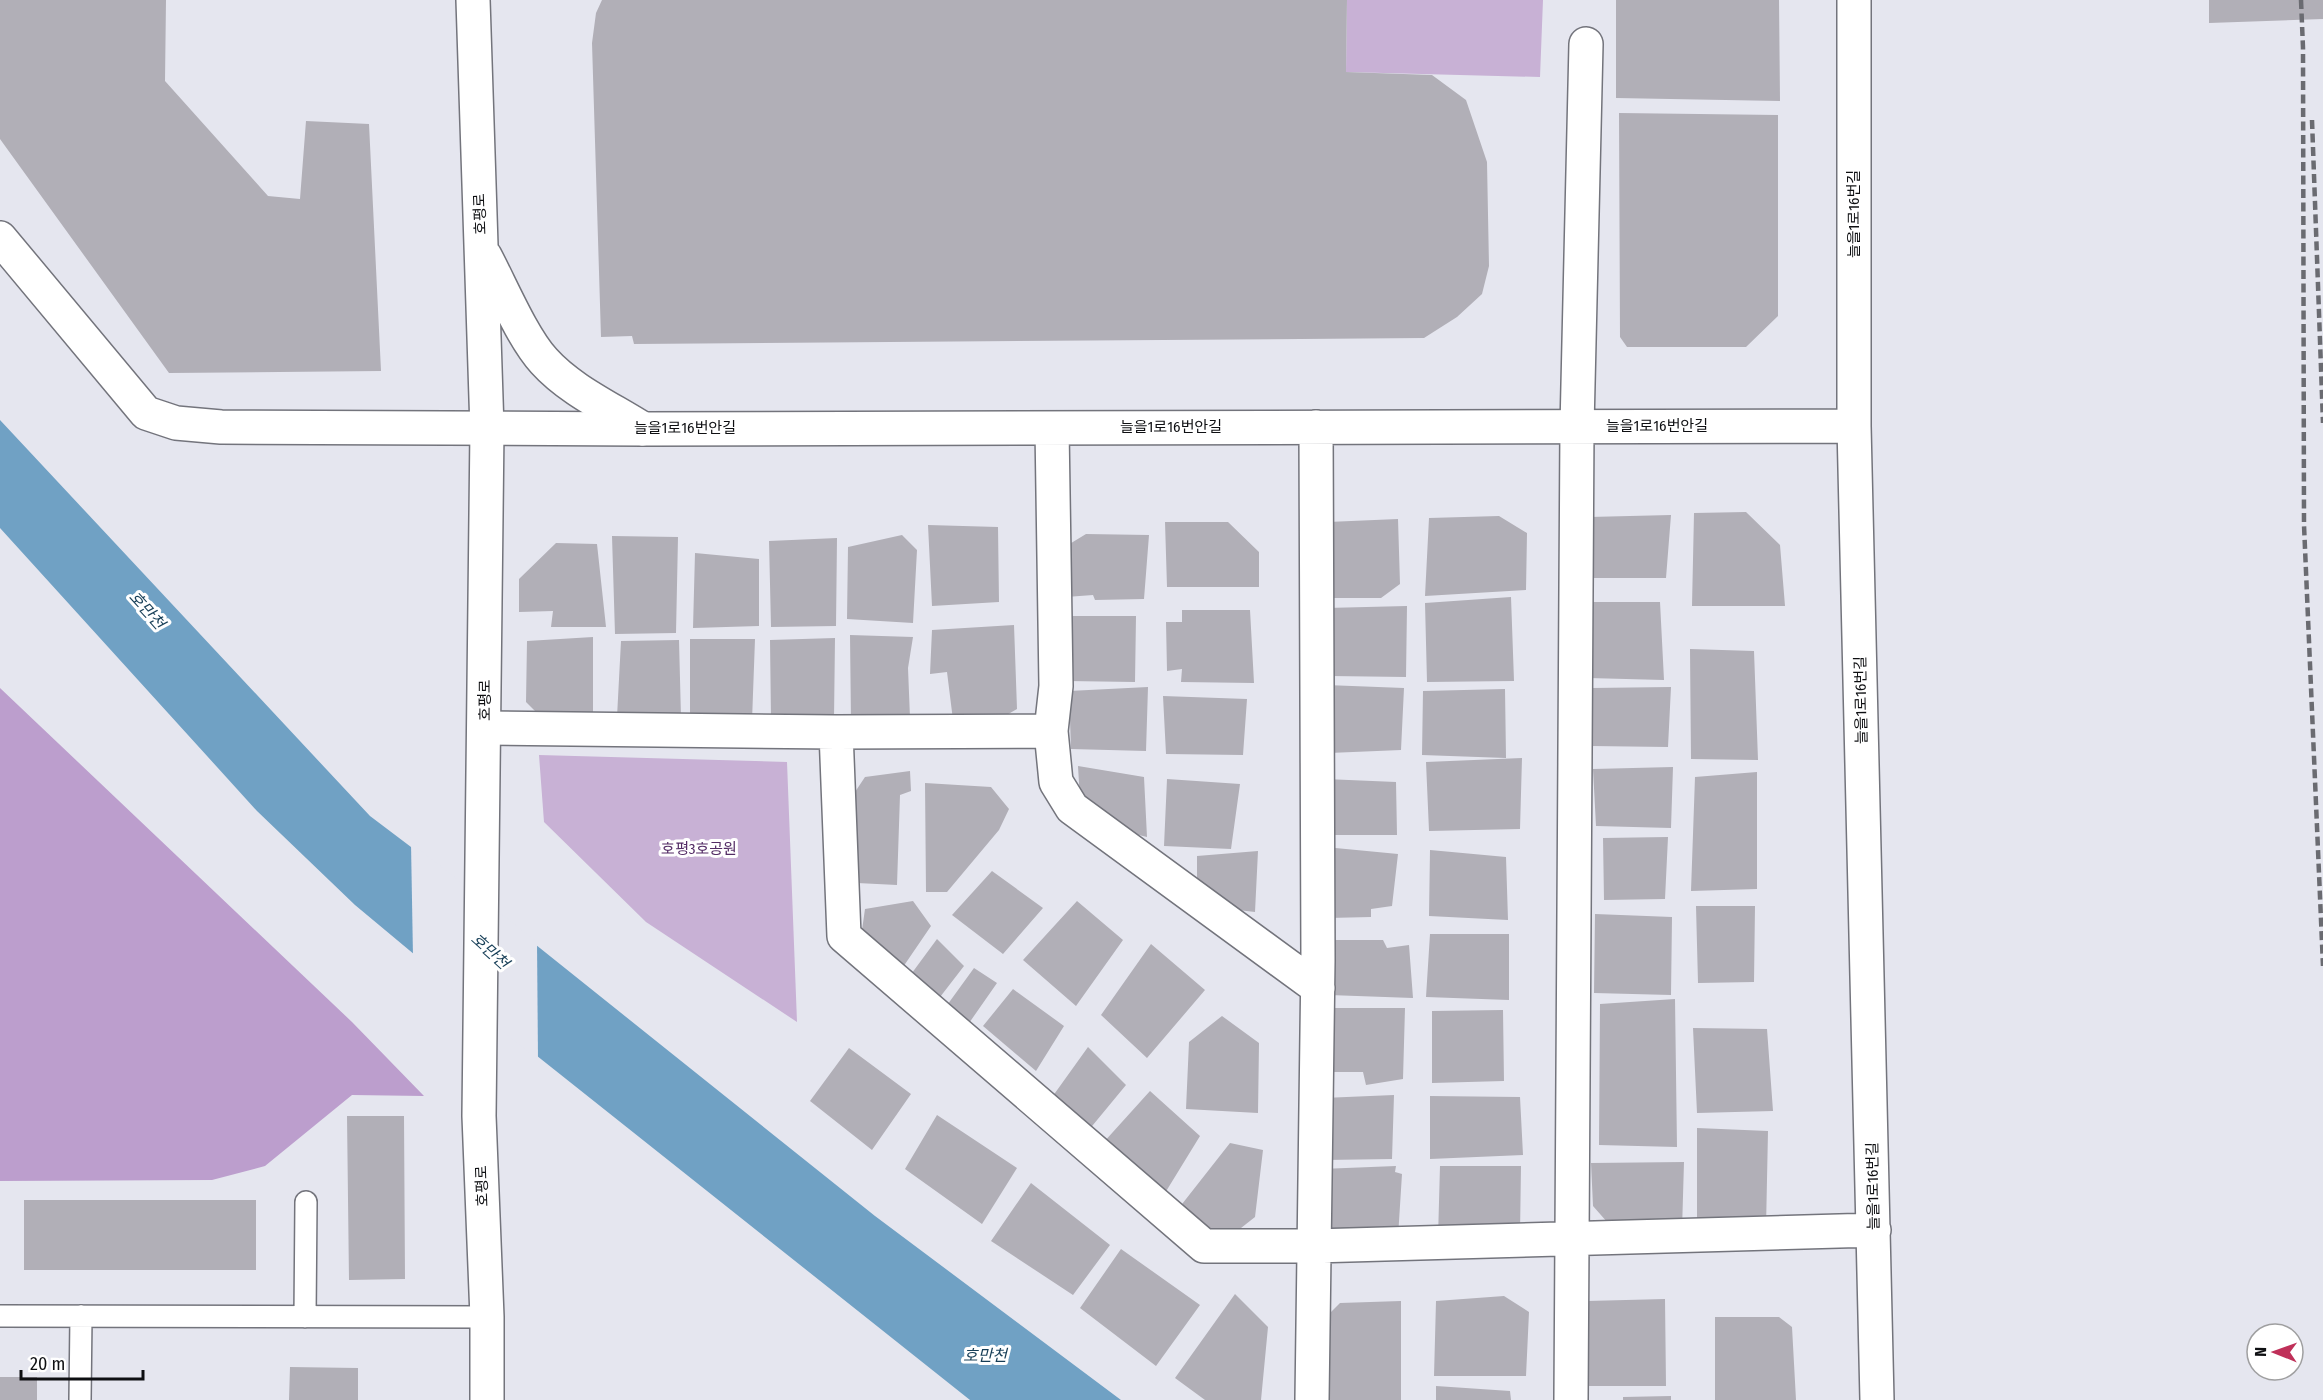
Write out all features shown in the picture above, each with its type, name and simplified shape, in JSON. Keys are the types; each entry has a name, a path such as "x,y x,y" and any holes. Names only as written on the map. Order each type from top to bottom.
{"street":[{"name":"호평로","path":"473,0 488,429 479,1116 487,1317 487,1400"},
{"name":"늘을1로16번길","path":"1854,0 1854,426 1877,1400"},
{"path":"1572,1400 1571,1240 1577,427 1586,44"},
{"name":"늘을1로16번안길","path":"0,238 146,413 176,423 221,427 488,429 1854,426"},
{"path":"481,248 528,338 543,360 564,380 643,429"},
{"path":"1312,1400 1318,988 1316,427"},
{"path":"1052,428 1056,686 1051,731 1056,782 1072,808 1318,988"},
{"path":"485,728 836,732 1051,731"},
{"path":"836,732 844,936 1204,1246 1571,1240 1874,1230"}],"lane":[{"path":"305,1317 306,1202"},
{"path":"0,1316 487,1317"},
{"path":"80,1400 81,1316"}],"green space":[{"path":"1347,0 1543,0 1540,77 1346,72"},
{"name":"호평3호공원","path":"539,755 787,762 797,1022 646,922 544,822"}],"shaded area":[{"path":"0,688 352,1022 424,1096 352,1095 265,1166 212,1180 0,1181"}],"water":[{"name":"호만천","path":"0,420 370,816 456,881 875,1216 1121,1400 970,1400 517,1040 355,905 257,811 0,528"}],"pier":[{"path":"411,843 537,942 538,1060 413,957"}],"building":[{"path":"0,0 166,0 165,81 268,196 300,199 306,121 369,124 381,371 169,373 0,139"},
{"path":"602,0 1347,0 1346,72 1432,75 1466,100 1487,162 1489,266 1482,294 1457,317 1424,338 634,344 632,336 601,337 592,43 596,13"},
{"path":"1616,0 1779,0 1780,101 1616,98"},
{"path":"2209,0 2323,0 2323,19 2209,23"},
{"path":"1619,113 1778,115 1778,316 1746,347 1627,347 1620,337"},
{"path":"1746,512 1780,545 1785,606 1692,606 1694,513"},
{"path":"1671,515 1666,578 1592,578 1589,517"},
{"path":"1499,516 1527,533 1526,590 1425,596 1429,518"},
{"path":"1398,519 1400,584 1381,598 1333,598 1328,522"},
{"path":"1165,522 1228,522 1259,552 1259,587 1167,587"},
{"path":"928,525 998,527 999,602 932,606"},
{"path":"1086,534 1149,535 1144,599 1095,600 1093,595 1066,597 1063,548"},
{"path":"902,535 917,550 913,623 847,619 848,547"},
{"path":"612,536 678,537 676,633 615,634"},
{"path":"837,538 836,626 771,627 769,541"},
{"path":"556,543 597,544 606,627 551,627 553,611 519,612 519,579"},
{"path":"695,553 759,559 759,626 693,628"},
{"path":"1511,597 1514,681 1427,682 1425,603"},
{"path":"1583,602 1660,602 1664,680 1588,678"},
{"path":"1407,606 1406,677 1330,676 1326,608"},
{"path":"1182,610 1250,610 1254,683 1181,682 1182,669 1167,671 1166,622 1182,622"},
{"path":"1063,616 1136,616 1135,682 1067,681"},
{"path":"1014,625 1017,709 996,721 953,720 947,672 930,674 932,630"},
{"path":"850,635 913,637 908,668 910,718 851,722"},
{"path":"593,637 593,726 549,725 526,702 527,641"},
{"path":"835,638 834,719 771,719 770,640"},
{"path":"690,639 755,639 752,721 690,719"},
{"path":"679,640 681,718 617,717 621,641"},
{"path":"1690,649 1754,651 1758,760 1691,759"},
{"path":"1326,685 1404,688 1401,750 1329,753"},
{"path":"1148,687 1146,751 1071,749 1069,691"},
{"path":"1671,687 1668,747 1591,746 1591,688"},
{"path":"1505,689 1506,758 1422,755 1423,691"},
{"path":"1163,696 1247,699 1243,755 1166,754"},
{"path":"1522,758 1520,829 1429,831 1426,762"},
{"path":"1078,766 1144,777 1147,837 1123,831 1080,800"},
{"path":"1673,767 1671,828 1596,826 1593,769"},
{"path":"910,771 911,791 900,795 897,885 857,883 845,807 865,777"},
{"path":"1757,772 1757,889 1691,891 1695,777"},
{"path":"1167,779 1240,784 1231,849 1164,846"},
{"path":"1325,779 1396,782 1397,835 1326,835"},
{"path":"925,783 991,787 1009,809 999,830 947,892 926,892"},
{"path":"1668,837 1665,899 1604,900 1603,838"},
{"path":"1325,847 1398,854 1392,906 1371,909 1371,917 1328,918"},
{"path":"1430,850 1506,857 1508,920 1429,916"},
{"path":"1258,851 1255,912 1221,908 1197,890 1197,856"},
{"path":"992,871 1043,908 1003,954 952,915"},
{"path":"913,901 931,926 901,970 861,937 865,909"},
{"path":"1077,901 1123,940 1076,1006 1023,960"},
{"path":"1696,906 1755,906 1754,982 1698,983"},
{"path":"1595,914 1672,917 1671,995 1594,993"},
{"path":"1430,934 1509,934 1509,1000 1426,997"},
{"path":"937,939 964,966 937,1001 909,977"},
{"path":"1327,940 1383,940 1387,948 1409,945 1413,998 1329,995"},
{"path":"1151,944 1205,990 1147,1058 1101,1015"},
{"path":"974,968 997,983 967,1026 945,1008"},
{"path":"1013,989 1064,1026 1036,1071 983,1026"},
{"path":"1675,999 1677,1147 1599,1145 1600,1004"},
{"path":"1322,1008 1405,1008 1403,1079 1366,1085 1363,1072 1324,1072"},
{"path":"1503,1010 1504,1081 1432,1083 1432,1011"},
{"path":"1222,1016 1259,1043 1258,1113 1186,1109 1189,1042"},
{"path":"1693,1028 1767,1029 1773,1111 1697,1113"},
{"path":"1088,1047 1126,1085 1088,1131 1050,1100"},
{"path":"849,1048 911,1094 872,1150 810,1101"},
{"path":"1150,1091 1200,1136 1165,1193 1103,1143"},
{"path":"1394,1095 1392,1159 1325,1160 1323,1098"},
{"path":"1430,1096 1520,1097 1523,1155 1430,1159"},
{"path":"937,1115 1017,1168 982,1224 905,1169"},
{"path":"347,1116 404,1116 405,1279 349,1280"},
{"path":"1697,1128 1768,1131 1766,1228 1697,1226"},
{"path":"1230,1143 1263,1150 1255,1217 1227,1239 1175,1213"},
{"path":"1684,1162 1682,1230 1615,1231 1593,1206 1591,1163"},
{"path":"1396,1166 1395,1172 1402,1174 1398,1237 1342,1239 1321,1221 1321,1169"},
{"path":"1440,1166 1521,1166 1520,1234 1438,1238"},
{"path":"1031,1183 1110,1245 1073,1295 991,1241"},
{"path":"24,1200 256,1200 256,1270 24,1270"},
{"path":"1121,1249 1200,1305 1156,1366 1080,1308"},
{"path":"1235,1294 1268,1327 1261,1400 1205,1400 1175,1378"},
{"path":"1504,1296 1529,1312 1526,1376 1434,1376 1436,1301"},
{"path":"1665,1299 1666,1386 1588,1386 1587,1301"},
{"path":"1401,1301 1401,1400 1317,1400 1318,1325 1340,1303"},
{"path":"1715,1317 1779,1317 1792,1327 1796,1400 1715,1400"},
{"path":"290,1367 358,1368 358,1400 289,1400"},
{"path":"0,1377 37,1377 37,1400 0,1400"},
{"path":"1436,1386 1510,1391 1511,1400 1436,1400"},
{"path":"1671,1396 1671,1400 1623,1400 1623,1397"}],"railway":[{"path":"2301,0 2304,525 2323,966"},
{"path":"2312,120 2323,423"}]}
